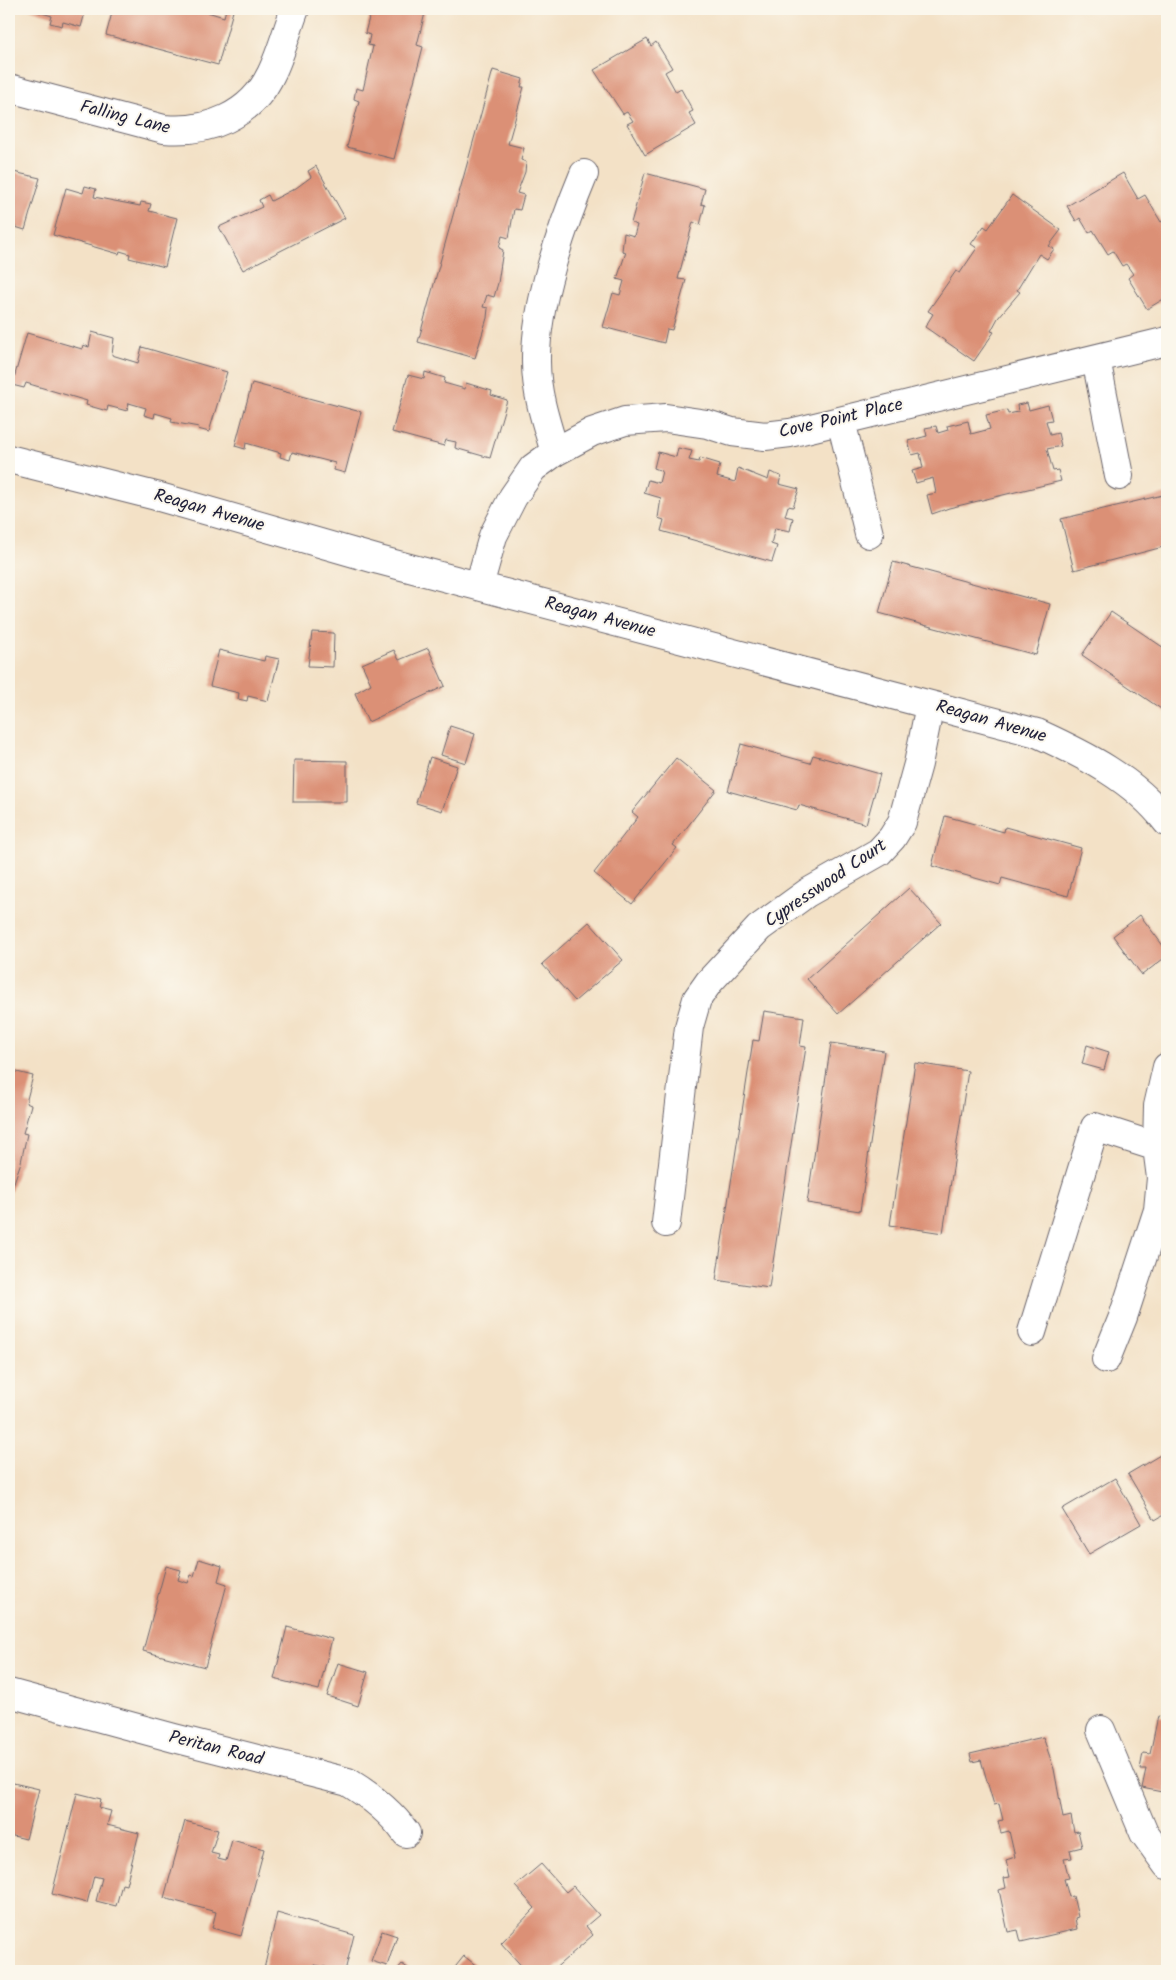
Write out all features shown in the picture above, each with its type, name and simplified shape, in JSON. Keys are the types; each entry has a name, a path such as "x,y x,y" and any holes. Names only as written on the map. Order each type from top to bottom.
{"street":[{"name":"Falling Lane","path":"9,88 164,129 180,131 206,128 231,118 256,98 270,75 295,9"},
{"path":"555,452 542,408 537,372 539,327 553,262 584,174"},
{"name":"Cove Point Place","path":"479,586 493,536 513,497 533,468 555,452 592,432 625,421 666,418 707,424 732,432 764,436 790,433 1167,341"},
{"path":"1096,359 1118,476"},
{"path":"841,421 870,534"},
{"name":"Reagan Avenue","path":"9,459 156,496 479,586 1037,733 1090,757 1130,785 1166,818"},
{"name":"Cypresswood Court","path":"666,1223 689,1026 697,999 709,982 759,928 807,893 879,852 892,838 902,822 918,764 930,705"},
{"path":"1106,1358 1123,1317 1158,1210 1161,1178 1157,1147 1158,1106 1167,1067"},
{"path":"1032,1332 1095,1127 1157,1147"},
{"name":"Peritan Road","path":"9,1694 348,1782 372,1797 398,1822 406,1834"},
{"path":"1101,1730 1144,1833 1167,1865"}],"building":[{"path":"29,9 86,9 81,27 63,22 62,26 50,23 52,16"},
{"path":"113,9 204,9 204,11 224,17 226,9 233,11 218,65 106,35"},
{"path":"366,9 426,9 417,45 423,47 394,159 347,147 359,101 354,99 356,88 363,90 373,46 368,45 370,35 365,33 370,14 365,13"},
{"path":"647,39 651,46 656,42 672,68 665,72 676,92 681,89 693,111 689,113 696,125 645,155 627,124 633,121 627,112 623,114 594,70"},
{"path":"493,70 523,79 521,87 524,87 508,144 524,148 521,160 526,162 525,172 517,193 524,195 520,210 514,209 509,238 502,236 499,248 503,250 498,283 494,297 487,295 483,307 488,308 487,318 475,358 418,342"},
{"path":"316,166 345,218 243,270 219,227 262,207 259,200 268,195 271,201 296,188 311,177 308,171"},
{"path":"9,171 40,178 25,230 9,225"},
{"path":"645,173 705,189 701,204 705,205 700,225 693,222 678,279 686,280 672,330 667,329 664,343 603,327 613,293 620,295 624,281 617,279 626,252 622,251 624,233 634,236 637,225 631,223"},
{"path":"1123,173 1138,199 1145,195 1161,222 1166,219 1167,221 1167,297 1147,309 1128,278 1133,274 1126,264 1122,266 1113,251 1108,254 1093,230 1089,233 1080,218 1076,221 1067,206"},
{"path":"85,186 96,189 94,197 140,206 141,202 151,204 149,211 177,218 165,267 129,258 130,254 120,251 119,254 53,235 66,188 83,193"},
{"path":"1012,195 1061,230 1049,246 1054,249 1047,259 1039,254 1017,290 1020,292 998,318 991,331 994,332 974,361 925,327 933,314 928,311 956,271 960,273 977,248 971,244 984,226 988,229"},
{"path":"92,332 114,338 112,355 138,363 142,347 227,372 209,432 198,429 199,427 171,422 172,418 155,413 154,418 144,415 146,408 129,403 127,411 108,406 107,411 86,405 87,401 26,383 24,388 12,385 27,333 82,349 83,345 89,347"},
{"path":"425,372 445,378 444,383 465,389 466,383 492,391 491,395 507,400 490,458 455,448 456,442 446,440 444,446 392,432 408,375 424,379"},
{"path":"252,383 361,412 345,473 334,470 335,463 292,452 290,460 280,457 281,453 246,443 245,449 235,446"},
{"path":"1027,403 1029,410 1048,405 1052,420 1046,421 1050,435 1058,433 1061,446 1047,449 1053,471 1058,470 1061,481 949,508 932,514 927,495 936,493 933,478 916,483 912,471 923,468 920,453 912,455 908,441 927,436 925,428 936,426 938,433 948,430 947,426 968,421 971,434 990,429 986,415 1007,410 1008,414 1018,412 1017,405"},
{"path":"678,448 692,451 689,460 699,462 700,458 720,464 717,477 735,482 738,468 768,480 770,472 781,476 779,484 799,489 793,507 788,506 785,516 793,518 790,531 775,528 771,544 777,546 772,562 661,531 664,520 658,518 661,498 644,493 648,480 659,483 662,471 654,468 658,452 676,457"},
{"path":"1167,494 1167,546 1074,570 1061,519"},
{"path":"893,562 1050,604 1036,655 879,613"},
{"path":"1111,612 1167,650 1167,713 1082,655"},
{"path":"312,632 334,633 333,667 308,666"},
{"path":"428,648 445,686 368,722 355,693 371,684 362,664 394,650 399,660"},
{"path":"219,650 264,661 265,656 279,659 268,701 248,696 247,701 238,699 239,693 210,686"},
{"path":"450,726 475,734 466,763 441,755"},
{"path":"741,744 810,763 813,755 880,774 866,824 799,805 797,810 728,791"},
{"path":"430,757 457,766 442,811 416,803"},
{"path":"676,758 716,790 673,845 677,848 632,904 594,873 638,817 632,812"},
{"path":"294,760 347,761 347,802 293,802"},
{"path":"945,816 1004,832 1005,827 1081,848 1068,896 1002,878 1000,885 932,866"},
{"path":"909,888 941,923 838,1014 807,979"},
{"path":"1140,915 1167,951 1167,956 1142,975 1113,936"},
{"path":"589,922 623,960 575,1001 542,964"},
{"path":"764,1011 804,1017 800,1046 806,1047 769,1288 716,1280 753,1040 759,1041"},
{"path":"831,1043 884,1051 860,1211 807,1203"},
{"path":"1087,1045 1109,1052 1104,1070 1082,1064"},
{"path":"915,1063 968,1071 943,1233 890,1225"},
{"path":"9,1070 33,1076 26,1103 31,1105 23,1133 27,1134 21,1162 9,1197"},
{"path":"1167,1451 1167,1513 1155,1520 1128,1474"},
{"path":"1115,1478 1141,1524 1089,1554 1062,1509"},
{"path":"199,1559 222,1566 218,1581 227,1584 205,1667 143,1651 166,1566 181,1570 178,1580 188,1583 191,1575 194,1576"},
{"path":"287,1627 332,1639 319,1690 274,1679"},
{"path":"338,1663 368,1672 358,1706 327,1696"},
{"path":"1158,1716 1167,1718 1167,1793 1142,1788 1146,1769 1140,1769 1143,1753 1150,1754"},
{"path":"1043,1737 1054,1769 1063,1818 1071,1816 1074,1832 1078,1831 1082,1847 1070,1850 1072,1858 1064,1859 1069,1878 1064,1879 1069,1897 1073,1896 1078,1917 1075,1918 1077,1929 1021,1942 1018,1930 1008,1932 999,1890 1006,1888 1004,1878 1010,1877 1006,1860 1015,1857 1009,1831 1001,1833 998,1821 1003,1820 999,1804 994,1805 981,1760 972,1762 970,1754"},
{"path":"9,1782 39,1789 26,1839 9,1835"},
{"path":"77,1793 101,1799 99,1808 111,1811 107,1825 139,1833 126,1885 122,1884 116,1906 96,1901 102,1878 94,1876 87,1903 52,1894"},
{"path":"185,1821 218,1830 211,1853 219,1855 218,1859 226,1861 232,1840 264,1849 241,1936 212,1928 216,1912 164,1898"},
{"path":"541,1864 566,1892 573,1886 599,1915 586,1926 593,1935 552,1971 526,1971 501,1943 535,1908 515,1886"},
{"path":"277,1913 354,1935 345,1971 314,1965 313,1971 264,1969"},
{"path":"382,1931 397,1936 387,1966 371,1961"},
{"path":"464,1956 483,1971 452,1971"},
{"path":"402,1964 412,1971 396,1971"}]}
